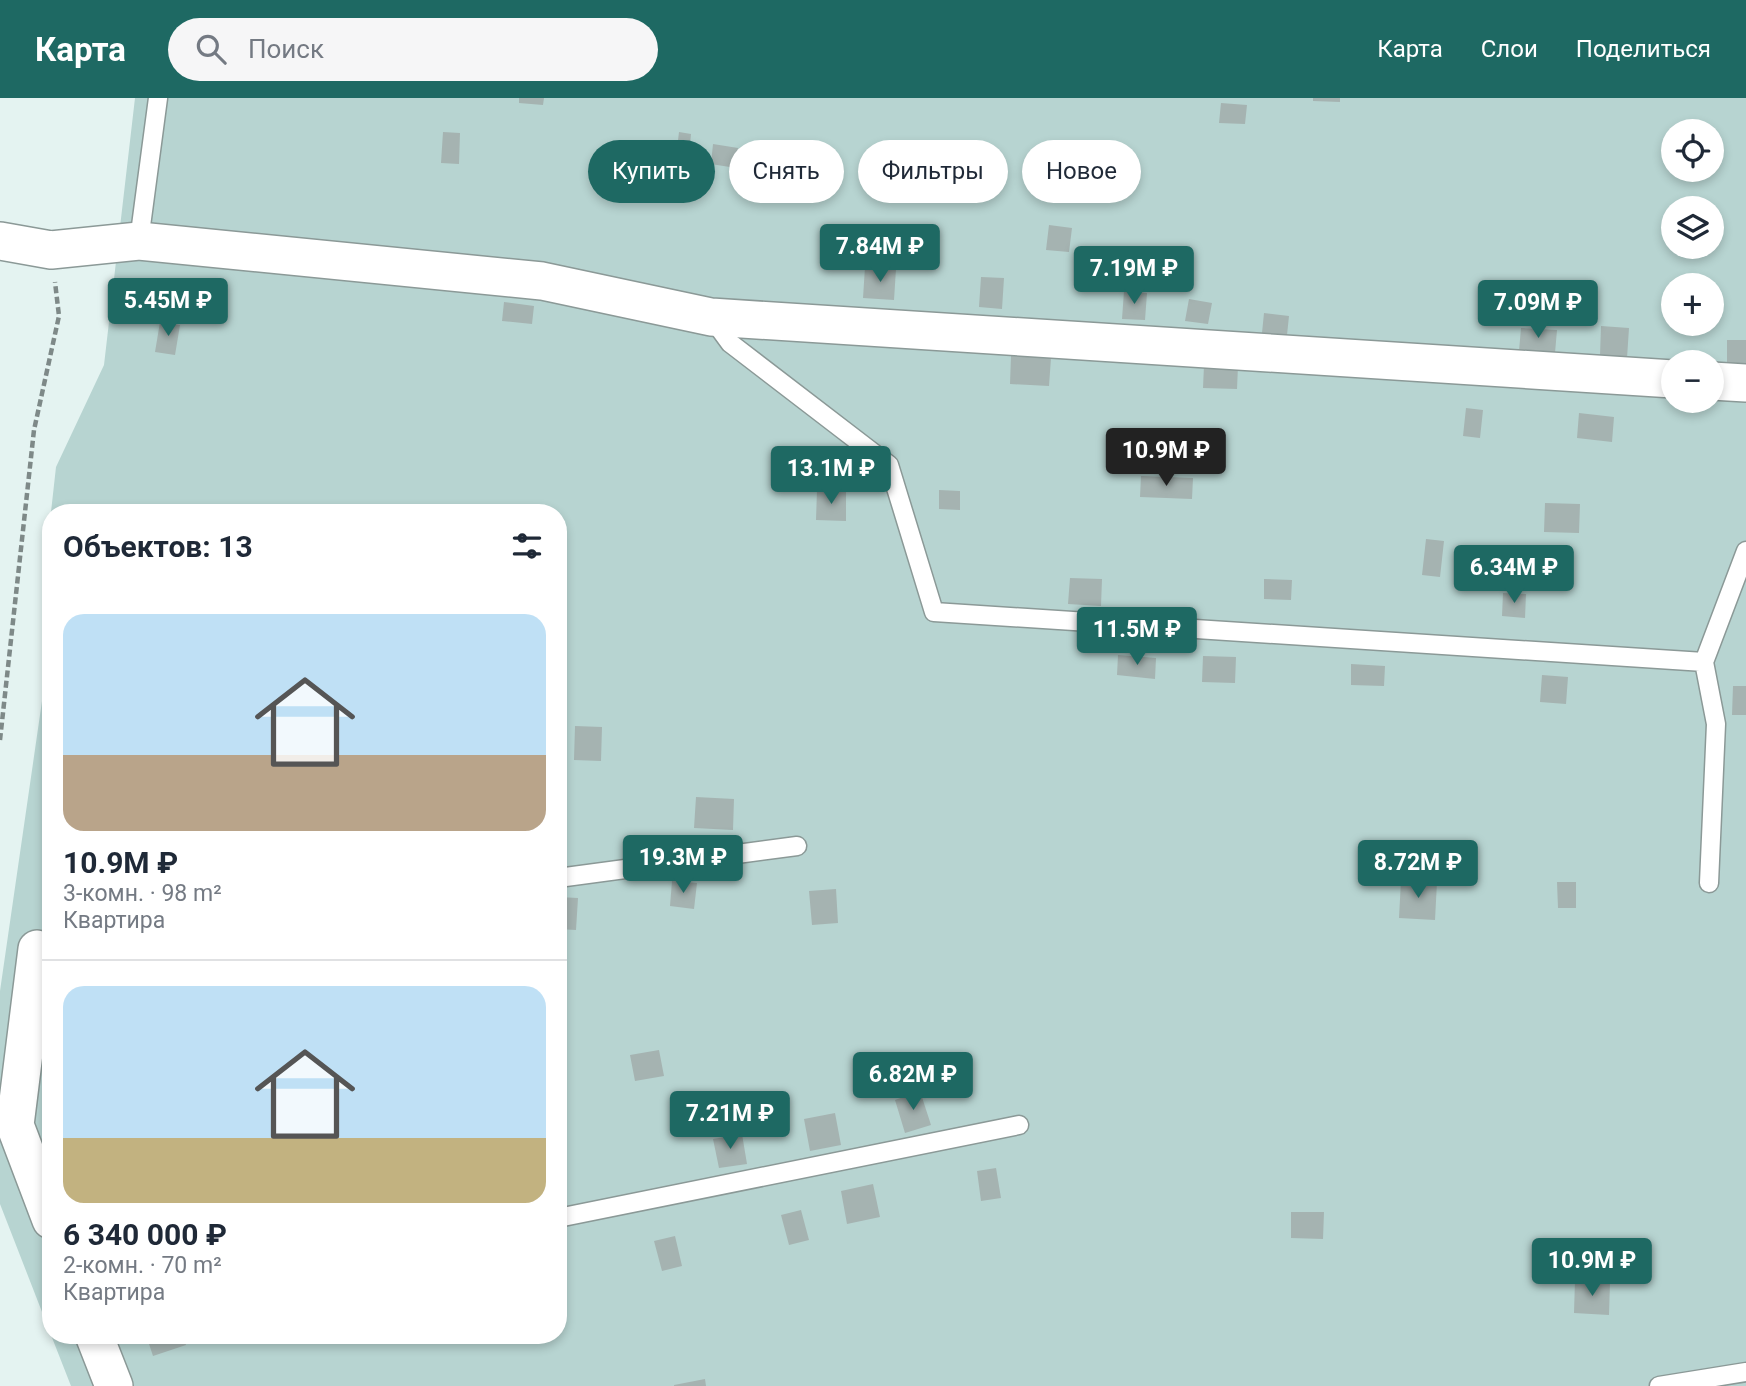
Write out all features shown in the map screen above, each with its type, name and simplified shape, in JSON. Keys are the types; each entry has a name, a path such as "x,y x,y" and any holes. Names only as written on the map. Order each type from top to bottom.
{"street":[{"path":"0,241 51,250 139,241 542,281 710,317 1661,378"},
{"path":"1724,382 1746,383"},
{"path":"42,960 15,1125 42,1196"},
{"path":"98,1344 114,1386"}],"lane":[{"path":"139,241 158,98"},
{"path":"710,317 730,343 889,465 934,612 1704,662"},
{"path":"1709,883 1716,724 1704,662 1746,551"},
{"path":"567,877 797,846"},
{"path":"567,1215 1019,1125"},
{"path":"1659,1386 1746,1372"}],"path":[{"path":"0,740 34,430 59,316 51,250"}],"shaded area":[{"path":"135,98 1746,98 1746,1386 71,1386 55,1344 567,1344 567,504 52,504 56,467 104,365"},
{"path":"42,701 42,1312 0,1204 0,991"}],"building":[{"path":"519,98 544,98 543,105 519,103"},
{"path":"1313,98 1340,98 1340,102 1313,101"},
{"path":"1221,103 1247,105 1245,124 1219,123"},
{"path":"443,132 460,133 459,164 441,163"},
{"path":"679,132 691,134 690,140 678,140"},
{"path":"715,144 729,147 729,167 715,165"},
{"path":"1049,225 1072,228 1069,252 1046,250"},
{"path":"865,267 896,269 894,300 863,298"},
{"path":"981,277 1004,278 1002,309 979,307"},
{"path":"1124,291 1147,293 1145,320 1122,319"},
{"path":"1189,299 1212,303 1208,324 1185,321"},
{"path":"504,302 534,306 532,324 502,321"},
{"path":"1264,313 1289,316 1287,335 1262,333"},
{"path":"160,322 180,325 175,355 155,352"},
{"path":"1601,326 1629,328 1627,358 1600,356"},
{"path":"1521,328 1557,330 1555,353 1519,351"},
{"path":"1727,340 1746,340 1746,368 1727,368"},
{"path":"1011,356 1051,358 1049,386 1010,384"},
{"path":"1204,365 1238,366 1237,389 1203,388"},
{"path":"1466,408 1483,410 1480,438 1463,436"},
{"path":"1579,413 1614,417 1612,442 1577,438"},
{"path":"1141,476 1193,478 1192,499 1140,497"},
{"path":"817,490 846,491 846,521 816,520"},
{"path":"939,490 960,491 960,510 939,509"},
{"path":"1545,503 1580,504 1579,533 1544,532"},
{"path":"1426,539 1444,541 1440,577 1422,575"},
{"path":"1070,578 1102,579 1101,606 1068,604"},
{"path":"1264,579 1292,580 1291,600 1264,599"},
{"path":"1503,593 1526,594 1525,618 1502,616"},
{"path":"1118,655 1156,658 1155,679 1117,675"},
{"path":"1203,656 1236,657 1235,683 1202,682"},
{"path":"1351,664 1385,666 1384,686 1351,685"},
{"path":"1542,675 1568,677 1566,704 1540,702"},
{"path":"1733,686 1746,686 1746,715 1732,715"},
{"path":"575,726 602,727 601,761 574,760"},
{"path":"696,797 734,799 733,830 694,828"},
{"path":"1401,880 1437,882 1435,920 1399,918"},
{"path":"672,881 697,883 694,909 670,906"},
{"path":"1557,882 1576,882 1576,908 1558,908"},
{"path":"836,889 838,923 812,925 809,891"},
{"path":"567,897 578,898 576,930 567,930"},
{"path":"659,1050 664,1076 635,1081 630,1055"},
{"path":"920,1091 931,1125 905,1133 895,1100"},
{"path":"835,1113 841,1145 810,1151 804,1119"},
{"path":"742,1134 747,1164 719,1168 713,1139"},
{"path":"996,1168 1001,1198 981,1201 977,1171"},
{"path":"873,1184 880,1217 847,1224 841,1191"},
{"path":"801,1210 809,1240 789,1245 781,1215"},
{"path":"1291,1212 1324,1212 1323,1239 1291,1238"},
{"path":"675,1236 682,1266 662,1271 654,1241"},
{"path":"1575,1280 1610,1282 1609,1315 1574,1313"},
{"path":"149,1344 186,1344 186,1345 153,1356"},
{"path":"705,1379 706,1386 674,1386 674,1385"}]}
